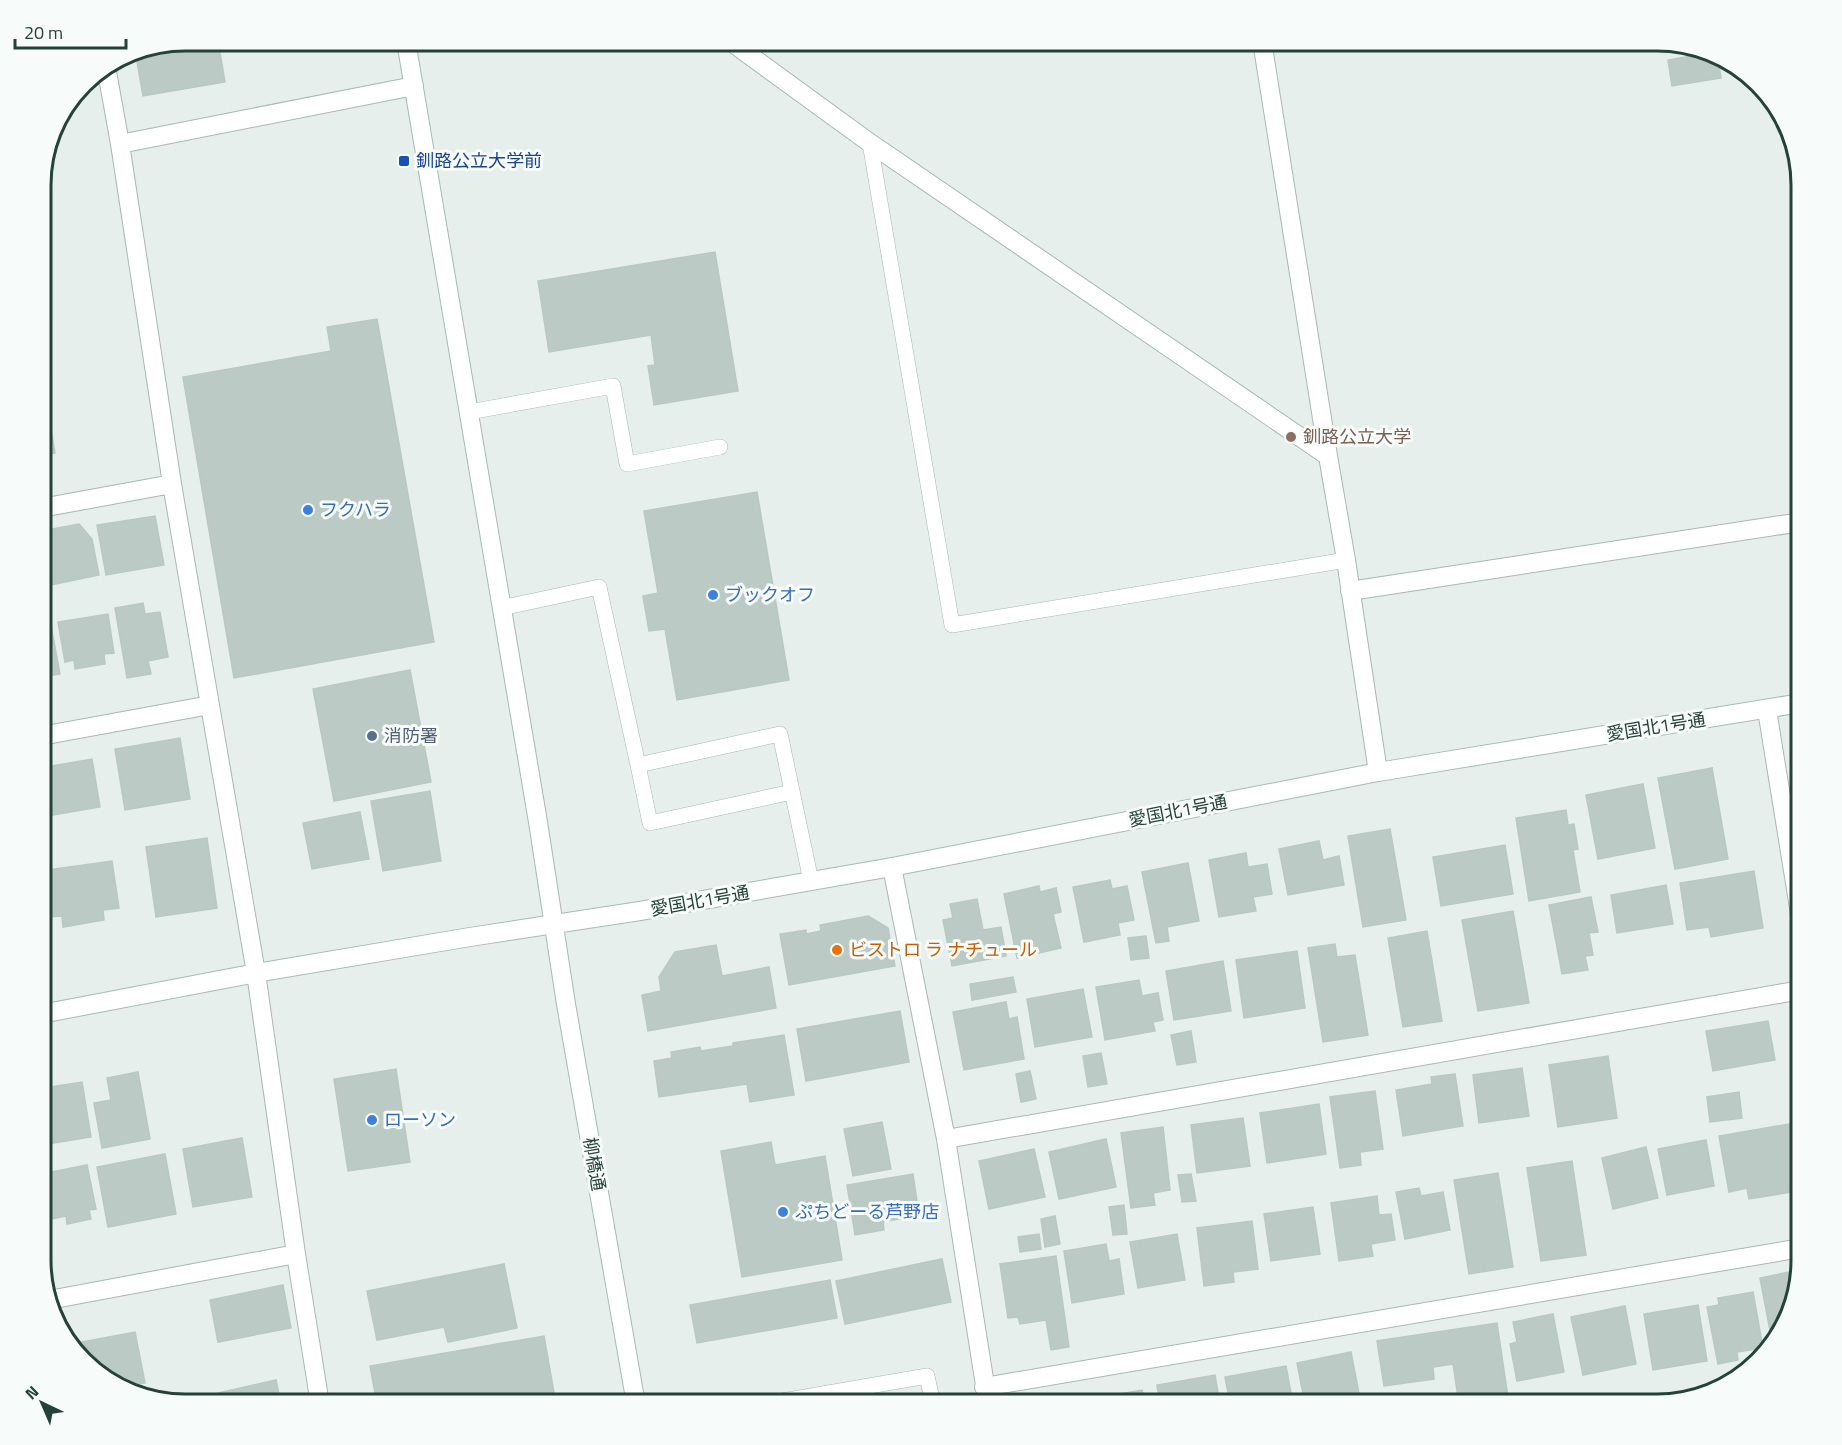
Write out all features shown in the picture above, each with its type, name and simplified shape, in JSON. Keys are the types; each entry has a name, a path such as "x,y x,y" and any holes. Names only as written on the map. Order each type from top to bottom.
{"street":[{"name":"柳橋通","path":"408,51 555,924 566,1004 634,1394"},
{"path":"745,51 870,143 1328,456"},
{"path":"1264,51 1378,772"},
{"path":"108,76 172,484 256,973 296,1254 319,1394"},
{"path":"120,144 414,86"},
{"path":"51,506 172,484"},
{"path":"1350,591 1791,524"},
{"path":"51,734 210,705"},
{"name":"愛国北1号通","path":"51,1012 256,973 640,911 892,867 1378,772 1791,705"},
{"path":"1767,710 1791,854"},
{"path":"892,867 946,1139 986,1394"},
{"path":"946,1139 1791,992"},
{"path":"997,1394 1791,1250"},
{"path":"57,1298 296,1254"}],"lane":[{"path":"870,143 952,626 1346,560"},
{"path":"468,412 613,386 627,464 720,447"},
{"path":"501,608 599,586 650,823 792,792"},
{"path":"638,765 780,734 811,881"},
{"path":"823,1394 927,1376 931,1394"}],"building":[{"path":"220,51 225,82 143,96 137,60 168,52"},
{"path":"1691,56 1708,61 1719,66 1721,78 1672,86 1668,60"},
{"path":"715,252 738,391 654,405 648,366 655,365 651,335 549,352 538,281"},
{"name":"フクハラ","path":"377,319 434,642 234,678 183,377 331,351 327,327"},
{"path":"51,430 55,453 51,454"},
{"name":"ブックオフ","path":"757,492 789,680 677,700 665,629 649,631 643,596 658,593 644,511"},
{"path":"155,516 164,565 106,575 97,525"},
{"path":"79,524 92,539 99,575 51,585 51,529"},
{"path":"143,603 145,614 160,612 168,657 148,661 151,674 127,678 115,608"},
{"path":"108,614 114,653 104,654 105,664 75,669 74,660 65,662 58,622"},
{"path":"51,626 60,674 51,675"},
{"name":"消防署","path":"410,670 431,782 334,801 313,689"},
{"path":"180,738 190,799 125,810 115,749"},
{"path":"92,759 100,807 51,815 51,766"},
{"path":"1712,768 1728,859 1675,869 1658,778"},
{"path":"1643,784 1655,848 1598,859 1586,795"},
{"path":"430,791 441,861 383,871 371,801"},
{"path":"1566,810 1568,825 1574,824 1578,849 1573,850 1580,892 1529,901 1516,818"},
{"path":"360,812 369,859 312,869 303,823"},
{"path":"1390,829 1406,920 1363,927 1348,836"},
{"path":"207,838 217,908 156,917 146,847"},
{"path":"1319,841 1323,860 1339,856 1344,885 1288,895 1279,849"},
{"path":"1505,845 1513,894 1441,906 1433,857"},
{"path":"1246,853 1248,867 1267,864 1272,894 1253,897 1256,911 1219,917 1209,860"},
{"path":"112,861 119,908 103,910 104,920 63,927 62,916 51,917 51,870"},
{"path":"1188,863 1199,921 1167,927 1169,941 1156,943 1142,872"},
{"path":"1754,871 1763,928 1711,937 1709,927 1687,930 1680,883"},
{"path":"1110,880 1112,889 1127,886 1134,920 1118,923 1120,935 1084,942 1073,887"},
{"path":"1666,885 1673,924 1617,933 1611,895"},
{"path":"1039,886 1040,892 1056,888 1061,912 1053,914 1061,948 1017,958 1004,894"},
{"path":"1591,897 1598,932 1589,933 1593,955 1585,956 1588,970 1562,974 1549,905"},
{"path":"977,899 983,930 1001,927 1006,956 952,966 943,920 953,918 950,904"},
{"path":"1513,911 1529,1003 1478,1011 1462,920"},
{"name":"ビストロ ラ ナチュール","path":"868,916 888,928 895,966 789,985 780,934 806,930 806,934 821,931 820,925"},
{"path":"1427,931 1442,1021 1403,1027 1388,938"},
{"path":"1146,936 1149,958 1131,960 1128,938"},
{"path":"1335,944 1337,957 1355,955 1368,1035 1323,1042 1308,948"},
{"path":"716,945 722,976 769,967 776,1008 648,1031 642,995 661,991 659,977 675,952"},
{"path":"1297,951 1305,1008 1244,1018 1236,960"},
{"path":"1223,961 1231,1011 1174,1020 1166,971"},
{"path":"1013,977 1016,992 972,1000 970,984"},
{"path":"1139,980 1142,996 1158,993 1163,1020 1153,1022 1155,1031 1105,1040 1096,987"},
{"path":"1083,989 1092,1037 1035,1047 1027,999"},
{"path":"1006,1002 1009,1019 1017,1017 1024,1059 964,1070 953,1012"},
{"path":"900,1011 909,1062 806,1081 797,1029"},
{"path":"1768,1021 1775,1060 1713,1071 1706,1031"},
{"path":"1191,1031 1196,1062 1177,1065 1171,1035"},
{"path":"784,1035 794,1095 750,1102 747,1084 659,1097 654,1061 672,1058 671,1052 700,1047 701,1051"},
{"path":"1101,1053 1107,1084 1088,1087 1083,1056"},
{"path":"1608,1056 1617,1118 1558,1127 1549,1065"},
{"path":"1522,1068 1529,1116 1479,1123 1473,1075"},
{"name":"ローソン","path":"396,1069 410,1162 348,1171 334,1079"},
{"path":"1030,1071 1036,1099 1021,1102 1016,1074"},
{"path":"138,1072 150,1139 102,1148 94,1103 111,1100 107,1078"},
{"path":"1455,1074 1463,1126 1403,1136 1396,1090 1432,1084 1431,1077"},
{"path":"82,1082 91,1137 51,1143 51,1087"},
{"path":"1375,1091 1383,1149 1360,1152 1361,1165 1340,1168 1330,1097"},
{"path":"1739,1092 1742,1118 1710,1122 1707,1097"},
{"path":"1319,1104 1326,1154 1267,1163 1260,1113"},
{"path":"1243,1118 1250,1166 1197,1173 1191,1125"},
{"path":"882,1122 891,1169 853,1176 844,1129"},
{"path":"1791,1124 1791,1192 1749,1199 1747,1188 1729,1192 1719,1136"},
{"path":"1163,1127 1170,1190 1153,1193 1155,1205 1131,1208 1121,1133"},
{"path":"242,1138 252,1197 193,1207 183,1149"},
{"path":"1106,1139 1116,1187 1059,1199 1049,1152"},
{"path":"1706,1140 1714,1186 1667,1195 1658,1149"},
{"name":"ぷちどーる芦野店","path":"771,1142 775,1165 825,1156 842,1260 742,1277 721,1151"},
{"path":"1646,1147 1658,1198 1613,1209 1602,1158"},
{"path":"1034,1149 1045,1197 989,1209 979,1161"},
{"path":"165,1154 176,1214 108,1227 97,1167"},
{"path":"1572,1161 1586,1255 1541,1261 1527,1168"},
{"path":"87,1165 96,1209 89,1210 91,1219 67,1224 66,1216 51,1219 51,1172"},
{"path":"1498,1173 1513,1267 1469,1274 1454,1180"},
{"path":"913,1174 919,1215 883,1222 884,1230 855,1235 847,1185"},
{"path":"1191,1174 1196,1201 1182,1202 1178,1175"},
{"path":"1419,1188 1421,1196 1443,1192 1450,1230 1405,1239 1396,1192"},
{"path":"1377,1196 1379,1215 1391,1214 1395,1240 1371,1244 1373,1256 1339,1261 1331,1203"},
{"path":"1124,1205 1127,1234 1113,1235 1109,1207"},
{"path":"1313,1207 1320,1254 1271,1261 1264,1214"},
{"path":"1055,1216 1060,1244 1045,1247 1041,1219"},
{"path":"1252,1221 1258,1269 1233,1272 1234,1282 1204,1286 1197,1228"},
{"path":"1039,1234 1041,1249 1020,1252 1018,1237"},
{"path":"1177,1234 1185,1280 1138,1288 1130,1242"},
{"path":"1106,1244 1109,1261 1119,1259 1124,1294 1072,1303 1064,1251"},
{"path":"1056,1256 1069,1347 1051,1350 1046,1320 1020,1324 1018,1317 1008,1318 1000,1264"},
{"path":"942,1259 951,1302 845,1324 836,1281"},
{"path":"504,1264 517,1328 448,1342 444,1327 377,1340 367,1291"},
{"path":"1790,1272 1781,1311 1770,1331 1760,1278"},
{"path":"830,1280 837,1318 697,1343 690,1305"},
{"path":"283,1285 291,1328 218,1342 210,1300"},
{"path":"1753,1292 1762,1342 1757,1349 1737,1352 1738,1360 1718,1364 1707,1307 1719,1305 1718,1298"},
{"path":"1698,1305 1707,1361 1653,1370 1644,1314"},
{"path":"1625,1306 1636,1364 1583,1375 1571,1317"},
{"path":"1553,1314 1564,1372 1517,1381 1510,1344 1517,1342 1513,1322"},
{"path":"1497,1323 1508,1394 1458,1394 1453,1364 1433,1367 1434,1379 1384,1386 1377,1341"},
{"path":"135,1332 145,1383 136,1385 118,1376 90,1355 80,1342"},
{"path":"544,1336 554,1394 375,1394 370,1366"},
{"path":"1351,1352 1359,1394 1303,1394 1297,1363"},
{"path":"1286,1366 1291,1394 1228,1394 1225,1377"},
{"path":"1215,1375 1218,1394 1158,1394 1157,1385"},
{"path":"276,1380 279,1394 213,1394"},
{"path":"1142,1390 1143,1394 1118,1394"}],"place":[{"name":"釧路公立大学前","path":"404,161"},
{"name":"釧路公立大学","path":"1291,437"},
{"name":"フクハラ","path":"308,510"},
{"name":"ブックオフ","path":"713,595"},
{"name":"消防署","path":"372,736"},
{"name":"ビストロ ラ ナチュール","path":"837,950"},
{"name":"ローソン","path":"372,1120"},
{"name":"ぷちどーる芦野店","path":"783,1212"}]}
